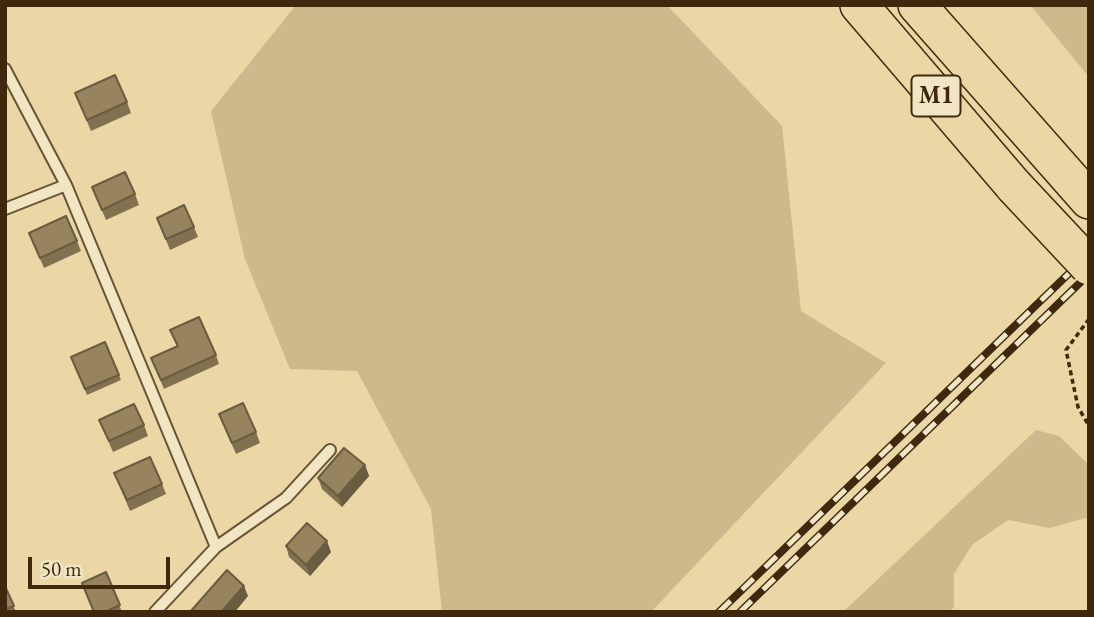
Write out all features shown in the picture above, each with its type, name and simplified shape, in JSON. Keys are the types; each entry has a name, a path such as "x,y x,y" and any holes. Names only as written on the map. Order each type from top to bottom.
{"highway":[{"name":"М1","path":"859,5 1014,186 1089,266"},
{"name":"М1","path":"917,5 1089,200"}],"lane":[{"path":"5,69 66,185 216,547"},
{"path":"5,209 66,185"},
{"path":"155,612 216,547 286,498 330,450"}],"path":[{"path":"1089,319 1066,350 1078,407 1089,426"}],"shaded area":[{"path":"296,5 667,5 782,126 801,311 886,363 651,612 442,612 431,509 357,371 290,369 245,259 211,111"},
{"path":"1030,5 1089,5 1089,77"},
{"path":"1036,430 1059,436 1089,465 1089,517 1050,528 1008,520 972,545 954,574 954,607 950,612 843,612"}],"building":[{"path":"115,75 127,102 87,120 75,93"},
{"path":"125,172 135,194 102,210 92,187"},
{"path":"184,205 194,227 166,239 157,218"},
{"path":"66,216 77,241 40,258 29,233"},
{"path":"199,317 216,355 161,380 151,358 178,346 170,330"},
{"path":"105,342 119,375 85,389 71,357"},
{"path":"243,403 256,432 232,443 219,414"},
{"path":"134,404 144,425 109,441 99,420"},
{"path":"344,448 365,465 338,496 318,478"},
{"path":"150,457 162,484 127,500 114,473"},
{"path":"307,523 327,541 306,565 286,546"},
{"path":"227,570 244,586 221,612 190,612"},
{"path":"106,572 120,605 105,612 94,612 82,583"},
{"path":"5,586 14,606 5,609"}],"railway":[{"path":"719,612 1089,254"},
{"path":"740,612 1089,274"}]}
